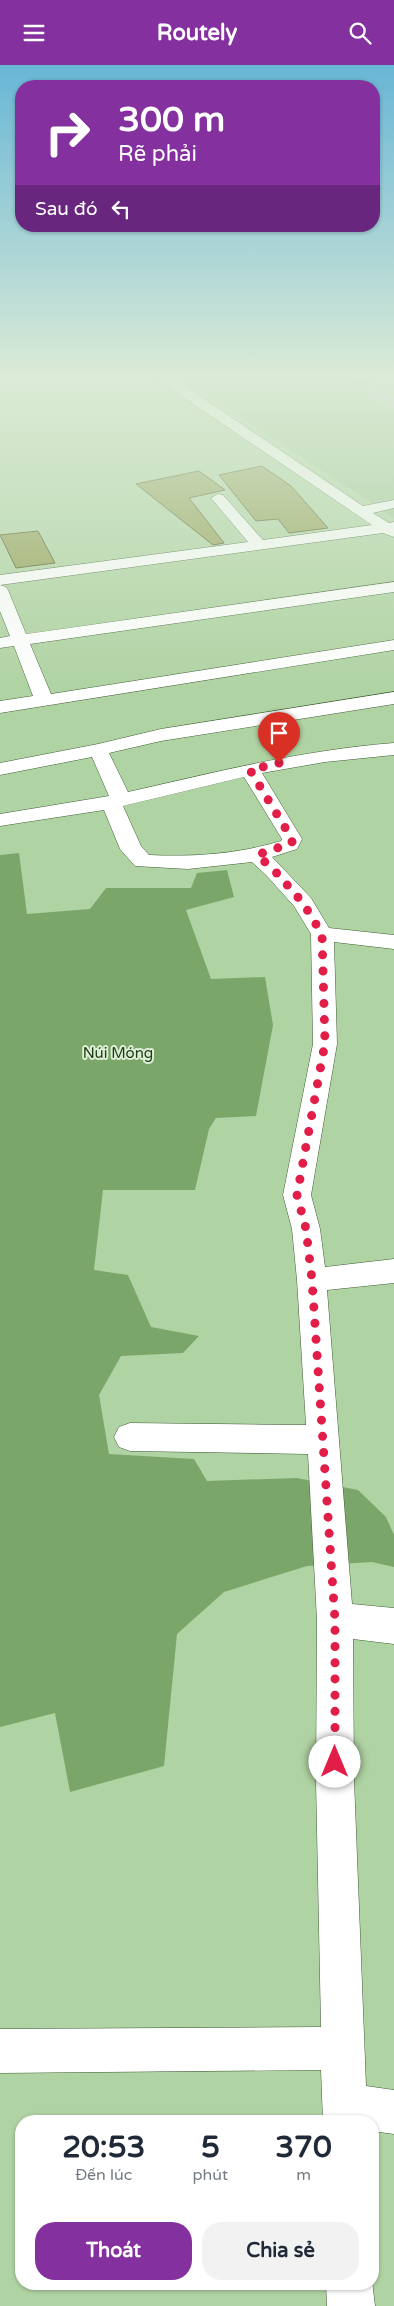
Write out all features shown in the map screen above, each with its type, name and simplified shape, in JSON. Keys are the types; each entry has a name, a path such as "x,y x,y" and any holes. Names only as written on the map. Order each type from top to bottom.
{"street":[{"path":"315,481 391,530"},
{"path":"218,498 259,545"},
{"path":"360,511 394,503"},
{"path":"0,580 259,545 391,530"},
{"path":"0,643 394,587"},
{"path":"0,590 44,700"},
{"path":"0,707 394,645"},
{"path":"0,769 98,750 160,735 394,698"},
{"path":"0,820 116,801 250,770 360,751 394,749"},
{"path":"98,750 131,849 143,861 188,863 257,855 290,845 292,839 250,770"},
{"path":"257,855 274,870 303,903 322,934 325,1043 297,1195 306,1229 312,1280 335,1620 335,1780 345,2113 394,2111"},
{"path":"322,934 394,942"},
{"path":"312,1280 394,1271"},
{"path":"130,1437 322,1439"},
{"path":"335,1620 394,1626"},
{"path":"0,2051 183,2051 344,2048"},
{"path":"350,2290 351,2306"}],"shaded area":[{"path":"337,481 394,481 394,518"}],"green space":[{"name":"Núi Móng","path":"19,853 27,914 90,909 106,888 191,888 197,873 227,870 234,897 186,910 211,979 265,977 273,1025 256,1116 216,1118 209,1129 195,1190 103,1190 94,1270 128,1275 151,1327 199,1336 183,1353 121,1356 99,1395 109,1454 194,1459 207,1481 297,1478 358,1490 386,1517 394,1535 394,1567 372,1562 307,1566 224,1592 177,1634 164,1766 70,1792 55,1713 0,1727 0,855"}],"building":[{"path":"153,481 212,481 225,490 189,498 224,543 213,545 136,484"},
{"path":"223,481 283,481 291,486 328,528 289,533 278,519 256,521"},
{"path":"38,531 55,563 16,568 0,535"}],"route":[{"path":"279,763 250,770 292,839 292,843 257,855 274,870 303,903 322,934 325,1043 297,1195 306,1229 312,1280 335,1620 335,1762"}]}
